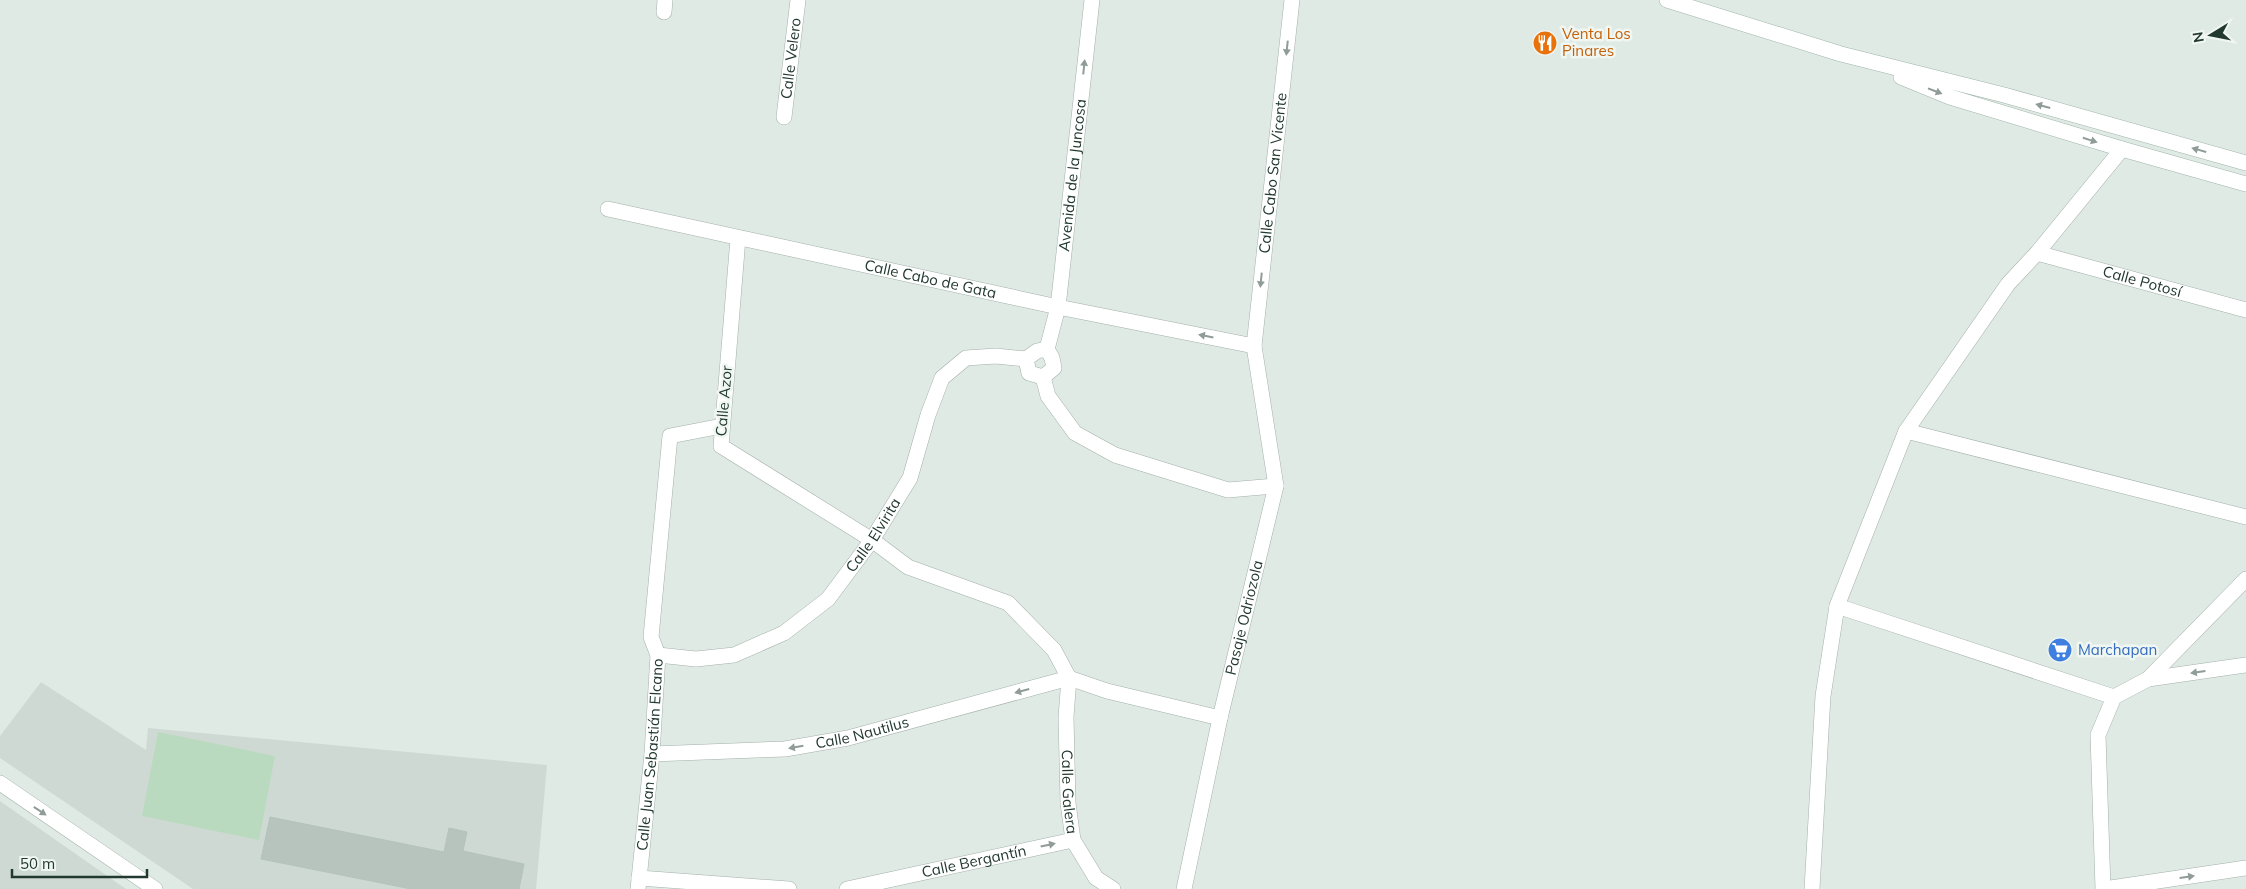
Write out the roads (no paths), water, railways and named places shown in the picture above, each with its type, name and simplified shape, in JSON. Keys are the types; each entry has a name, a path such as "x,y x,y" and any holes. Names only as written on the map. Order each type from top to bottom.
{"street":[{"name":"Calle Velero","path":"784,117 798,0"},
{"name":"Avenida de la Juncosa","path":"1047,349 1058,307 1092,0"},
{"name":"Calle Cabo San Vicente","path":"1254,346 1292,0"},
{"path":"1667,0 1841,54 2004,95 2246,163"},
{"path":"1841,54 1950,96 2122,149 2246,184"},
{"path":"1812,889 1823,696 1837,606 1906,430 2008,284 2037,253 2122,149"},
{"name":"Calle Cabo de Gata","path":"608,209 1058,307 1254,346"},
{"name":"Calle Azor","path":"738,238 721,446 872,540"},
{"name":"Calle Potosí","path":"2037,253 2246,310"},
{"name":"Pasaje Odriozola","path":"1184,889 1220,718 1276,486 1254,346"},
{"path":"1047,349 1052,358 1054,368 1043,377 1029,373 1026,359 1037,351 1047,349"},
{"name":"Calle Elvirita","path":"658,655 696,659 734,655 784,633 828,599 872,540 910,478 928,415 942,378 966,358 996,356 1026,359"},
{"path":"1043,377 1048,396 1075,433 1115,455 1228,490 1276,486"},
{"name":"Calle Juan Sebastián Elcano","path":"639,884 652,754 658,655 651,637 670,436 722,426"},
{"path":"1906,430 2246,517"},
{"path":"872,540 908,567 1008,603 1054,650 1069,678 1107,691 1220,718"},
{"path":"2246,579 2148,679 2114,697 2098,735 2103,889 2246,868"},
{"path":"1837,606 2114,697"},
{"path":"2148,679 2246,665"},
{"name":"Calle Nautilus","path":"652,754 785,750 848,738 1069,678"},
{"name":"Calle Galera","path":"1069,678 1066,717 1068,803 1073,840 1096,878 1113,889"},
{"path":"0,783 155,889"},
{"name":"Calle Bergantín","path":"847,889 1073,840"},
{"path":"639,884 789,889"}],"place":[{"name":"Venta Los Pinares","path":"1545,43"},
{"name":"Marchapan","path":"2060,650"}]}
